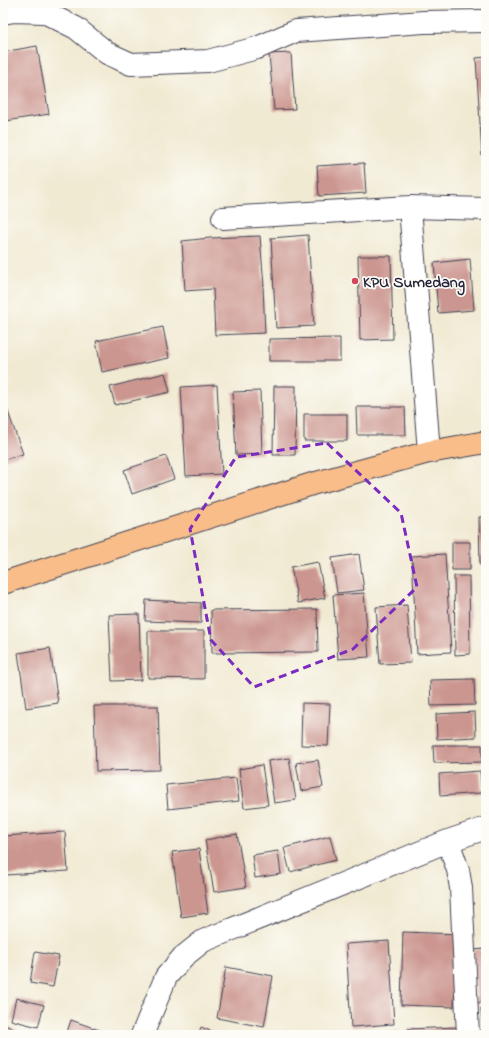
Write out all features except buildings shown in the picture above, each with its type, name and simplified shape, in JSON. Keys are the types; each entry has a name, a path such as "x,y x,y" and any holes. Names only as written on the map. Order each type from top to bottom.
{"highway":[{"path":"3,583 312,484 429,452 486,442"}],"street":[{"path":"3,13 14,11 44,12 76,28 107,53 131,64 208,61 257,48 296,31 424,22 486,21"},
{"path":"223,218 410,208 486,209"},
{"path":"410,208 429,452"},
{"path":"142,1035 166,977 184,957 203,940 448,841 486,828"},
{"path":"448,841 458,870 461,888 468,1035"}],"highlighted area":[{"path":"327,443 401,513 417,587 353,649 254,687 211,640 190,529 236,457"}],"place":[{"name":"KPU Sumedang","path":"355,281"}]}
